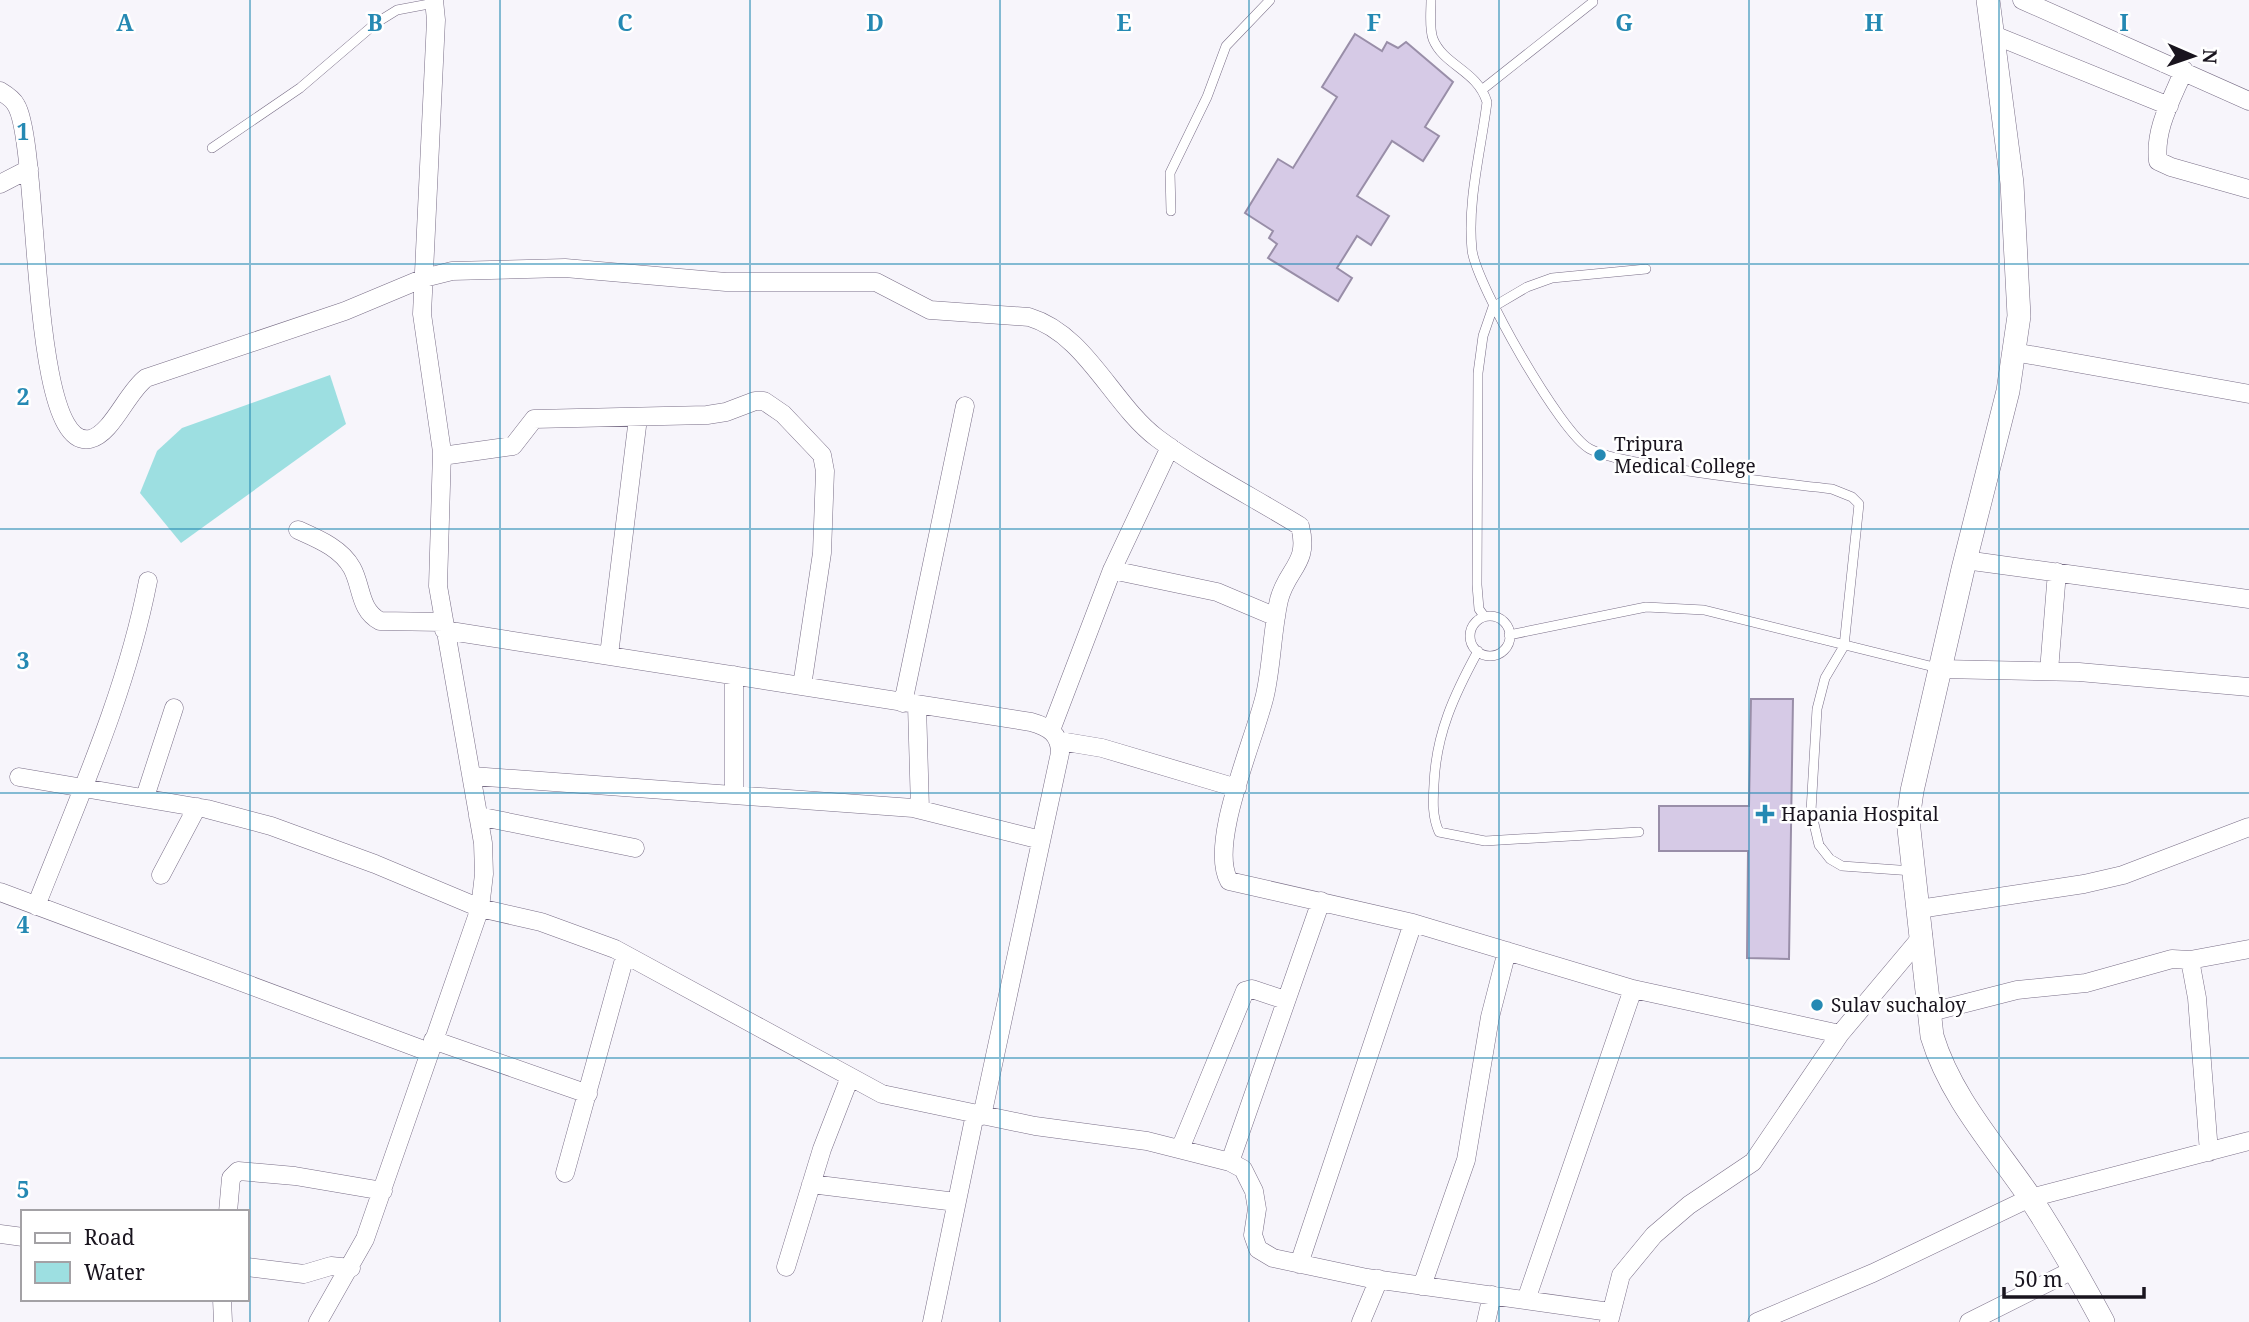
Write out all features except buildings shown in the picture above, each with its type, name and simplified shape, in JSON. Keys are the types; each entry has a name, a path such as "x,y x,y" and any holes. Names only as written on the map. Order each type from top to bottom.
{"street":[{"path":"1988,0 1994,35 2020,294 2008,391 1965,560 1912,791 1908,820 1932,1035 1938,1057 1954,1088 2075,1269 2103,1322"},
{"path":"2022,0 2249,100"},
{"path":"317,1322 351,1268 383,1191 480,908 484,874 472,776 443,626 438,586 442,456 422,314 436,20 434,1"},
{"path":"1994,35 2169,106"},
{"path":"2184,70 2169,106 2157,149 2158,161 2249,189"},
{"path":"0,91 16,104 29,169 45,342 56,402 63,423 75,437 87,440 101,435 136,385 146,377 345,311 424,278 452,271 565,268 726,282 876,282 930,310 1029,317 1043,322 1073,346 1155,437 1300,526 1304,541 1302,556 1279,597 1263,705 1237,788 1222,862 1229,881 1413,923 1633,989 1840,1034"},
{"path":"0,184 29,169"},
{"path":"2014,352 2249,394"},
{"path":"442,456 513,446 534,419 707,415 726,412 755,401 765,401 783,414 822,455 825,471 822,553 802,686"},
{"path":"920,809 910,704 965,407"},
{"path":"609,655 638,418"},
{"path":"932,1322 956,1202 1041,840 1055,736 1112,570 1170,447"},
{"path":"298,530 326,542 344,557 352,568 362,600 372,617 380,621 443,626 1031,722 1055,736 1237,788"},
{"path":"1965,560 2249,599"},
{"path":"1112,570 1217,592 1250,603 1276,617"},
{"path":"2049,671 2057,572"},
{"path":"36,906 124,676 148,581"},
{"path":"1941,668 2049,671 2249,687"},
{"path":"734,675 734,793"},
{"path":"145,797 174,708"},
{"path":"472,776 734,793 920,809 1041,840"},
{"path":"19,777 197,807 271,826 375,864 480,908 541,922 625,956 850,1077 897,1098 978,1115 1180,1149 1230,1162 1243,1169 1254,1191 1256,1209 1253,1235 1258,1250 1273,1258 1379,1279 1526,1300 1609,1317 1621,1275 1637,1255 1654,1235 1689,1205 1753,1161 1840,1034 1923,936"},
{"path":"161,875 197,807"},
{"path":"478,816 635,848"},
{"path":"1919,909 2084,884 2123,875 2249,827"},
{"path":"0,892 431,1046 588,1094"},
{"path":"1230,1162 1321,901"},
{"path":"1299,1264 1413,923"},
{"path":"1931,1012 2017,990 2086,983 2172,959 2190,960 2249,949"},
{"path":"1422,1286 1466,1160 1490,1017 1507,951"},
{"path":"565,1174 625,956"},
{"path":"2190,960 2197,998 2209,1152"},
{"path":"1180,1149 1245,991 1252,989 1285,1000"},
{"path":"1526,1300 1584,1139 1633,989"},
{"path":"786,1266 811,1184 850,1077"},
{"path":"1757,1322 1872,1273 2030,1198 2249,1141"},
{"path":"228,1210 231,1178 238,1171 295,1176 383,1191"},
{"path":"811,1184 956,1202"},
{"path":"0,1234 21,1237"},
{"path":"248,1267 304,1273 331,1266 351,1268"},
{"path":"1969,1322 2075,1269"},
{"path":"1361,1322 1379,1279"},
{"path":"1486,1322 1492,1295"},
{"path":"222,1301 223,1322"}],"lane":[{"path":"1171,211 1170,173 1207,97 1226,46 1269,0"},
{"path":"1431,0 1432,36 1439,51 1468,71 1483,89 1487,102 1471,220 1472,252 1493,307 1557,416 1573,436 1591,449 1671,468 1832,489 1852,497 1859,505 1844,646 1825,678 1816,709 1811,811 1819,845 1830,859 1842,866 1914,872"},
{"path":"212,148 300,88 397,10 434,1"},
{"path":"1483,89 1593,2"},
{"path":"1478,651 1496,655 1506,647 1509,635 1501,619 1484,616 1479,609 1477,585 1478,373 1483,335 1493,307 1527,287 1552,278 1646,269"},
{"path":"1509,635 1646,607 1704,610 1941,668"},
{"path":"1478,651 1470,635 1474,624 1484,616"},
{"path":"1478,651 1455,693 1435,756 1433,819 1439,832 1485,841 1639,832"}],"water":[{"path":"330,375 346,424 181,543 140,493 157,451 182,428"}],"place":[{"name":"Tripura Medical College","path":"1600,455"},
{"name":"Hapania Hospital","path":"1765,814"},
{"name":"Sulav suchaloy","path":"1817,1005"}]}
